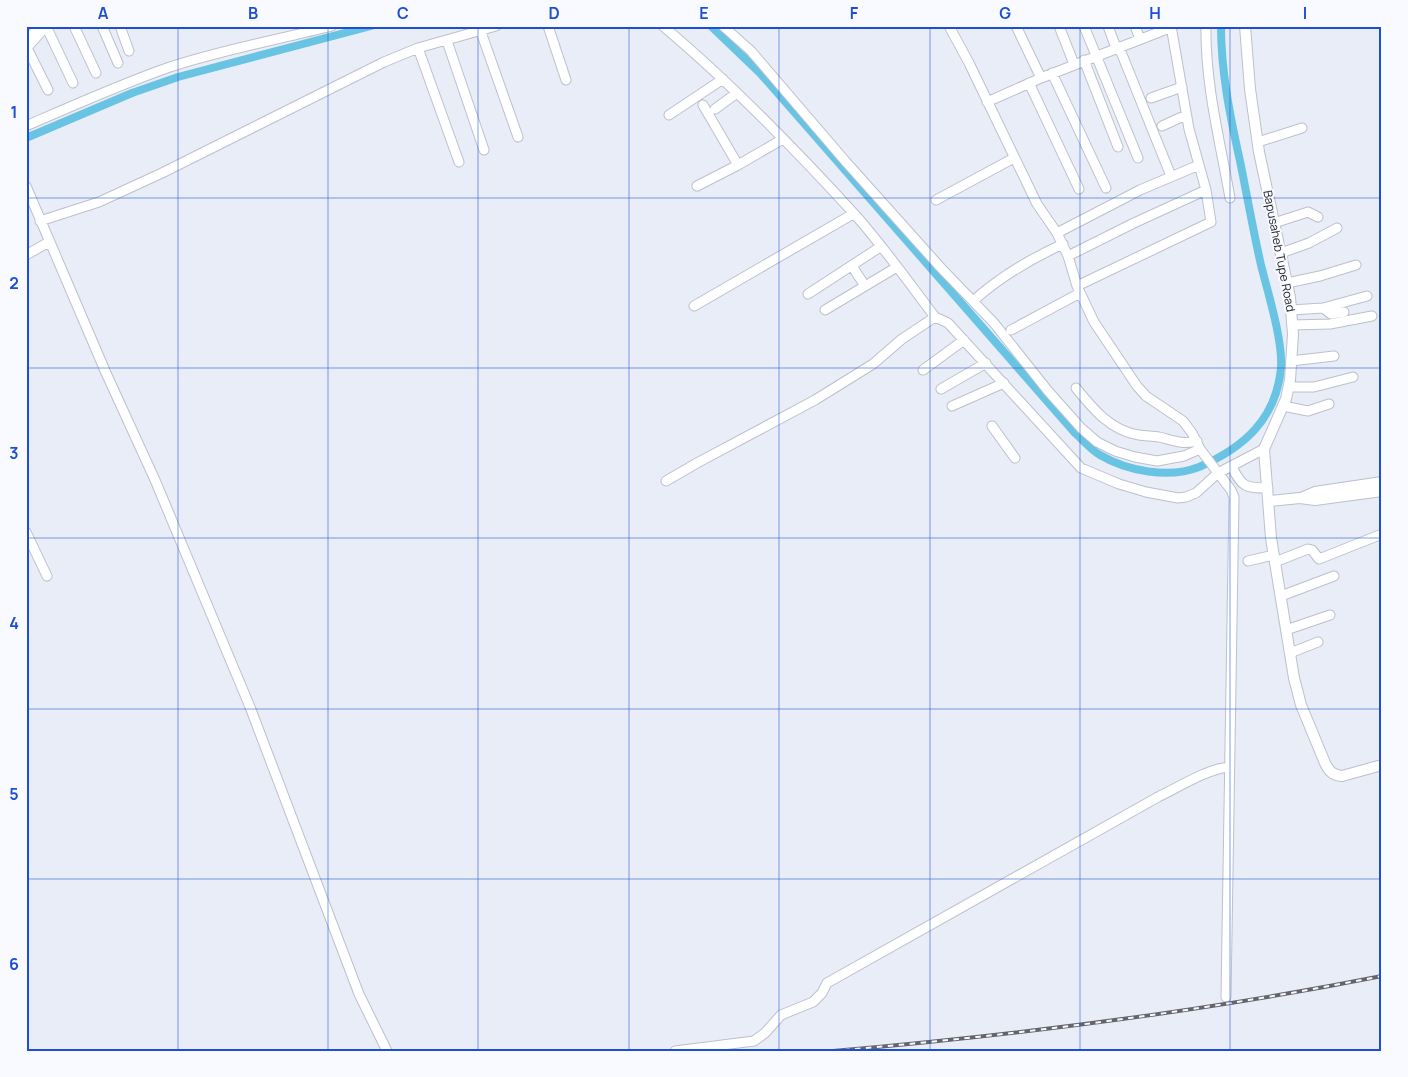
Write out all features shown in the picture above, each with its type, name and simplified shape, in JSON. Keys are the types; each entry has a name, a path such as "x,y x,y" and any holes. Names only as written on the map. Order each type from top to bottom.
{"main road":[{"path":"26,32 31,26"},
{"path":"26,45 44,26"}],"street":[{"path":"44,26 73,83"},
{"path":"74,26 96,73"},
{"path":"102,26 118,63"},
{"path":"120,26 129,51"},
{"path":"26,126 167,68 332,26"},
{"path":"40,221 99,202 162,173 384,62 418,48 481,32 496,26"},
{"path":"548,26 566,80"},
{"path":"663,26 705,61 783,139 853,214 935,317 948,323 1081,468 1119,484 1146,492 1178,498 1196,493 1215,470 1232,467 1264,449"},
{"path":"723,26 751,51 852,169 941,268 994,323 1048,391 1081,428 1097,442 1114,451 1157,461 1184,456 1198,445"},
{"path":"949,26 969,63 1014,158 1038,204 1057,233 1068,256 1078,289 1094,322 1137,386 1146,396 1183,420 1206,458 1231,490 1234,497 1226,996"},
{"path":"1016,26 1041,78"},
{"path":"1059,26 1074,64"},
{"path":"1084,26 1138,158"},
{"path":"1108,26 1171,176"},
{"path":"1135,26 1140,39"},
{"path":"1206,26 1205,54 1208,82 1230,198"},
{"name":"Bapusaheb Tupe Road","path":"1245,26 1250,89 1258,142 1291,310 1289,387 1283,406 1264,449 1271,538 1294,678 1302,705 1330,771 1335,775 1342,776 1382,765"},
{"path":"987,102 1074,64 1171,27 1186,115 1212,218 1212,222 1078,289 1011,330"},
{"path":"481,32 518,137"},
{"path":"447,41 484,150"},
{"path":"26,45 48,90"},
{"path":"418,48 459,162"},
{"path":"1084,60 1118,147"},
{"path":"1052,73 1106,188"},
{"path":"669,115 724,79"},
{"path":"1029,84 1079,189"},
{"path":"1151,98 1182,87"},
{"path":"715,109 737,93"},
{"path":"703,104 738,165"},
{"path":"1162,126 1186,115"},
{"path":"1258,142 1302,128"},
{"path":"697,186 783,139"},
{"path":"936,200 1014,158"},
{"path":"1057,233 1171,176 1199,165"},
{"path":"26,186 106,373 155,480 250,707 359,994 387,1051"},
{"path":"1068,256 1175,203 1206,190"},
{"path":"1274,223 1308,212 1318,217"},
{"path":"694,306 853,214"},
{"path":"1281,253 1309,243 1337,228"},
{"path":"26,256 49,242"},
{"path":"973,301 1000,280 1062,244"},
{"path":"808,294 880,247"},
{"path":"1287,283 1320,276 1356,265"},
{"path":"852,266 865,286"},
{"path":"826,310 896,268"},
{"path":"1291,310 1323,308 1367,296"},
{"path":"1323,308 1331,314 1344,312"},
{"path":"1292,325 1330,324 1372,316"},
{"path":"666,481 815,400 873,364 902,339 935,317"},
{"path":"924,370 964,340"},
{"path":"1291,361 1334,356"},
{"path":"941,389 986,363"},
{"path":"1289,387 1314,387 1353,377"},
{"path":"952,406 1004,382"},
{"path":"1076,388 1100,416 1118,429 1138,435 1198,445"},
{"path":"1283,406 1308,411 1329,404"},
{"path":"992,426 1015,458"},
{"path":"1232,467 1239,481 1246,487 1268,488"},
{"path":"1269,501 1300,498 1315,500 1367,489 1382,482"},
{"path":"1367,489 1382,491"},
{"path":"26,532 47,576"},
{"path":"1248,561 1274,558 1308,549 1312,550 1318,559 1382,534"},
{"path":"1281,596 1334,576"},
{"path":"1286,630 1330,615"},
{"path":"1290,653 1318,642"},
{"path":"675,1051 754,1041 765,1033 781,1015 814,1001 822,993 827,983 1158,797 1200,776 1223,767 1230,767"}],"waterway":[{"path":"26,138 132,93 178,77 371,26"},
{"path":"711,26 760,73 1075,433 1093,450 1111,461 1135,469 1162,473 1187,471 1199,467 1230,451 1243,441 1255,430 1272,403 1278,386 1281,368 1280,344 1258,252 1224,77 1221,26"}],"railway":[{"path":"833,1051 971,1038 1108,1021 1245,1001 1382,976"}]}
